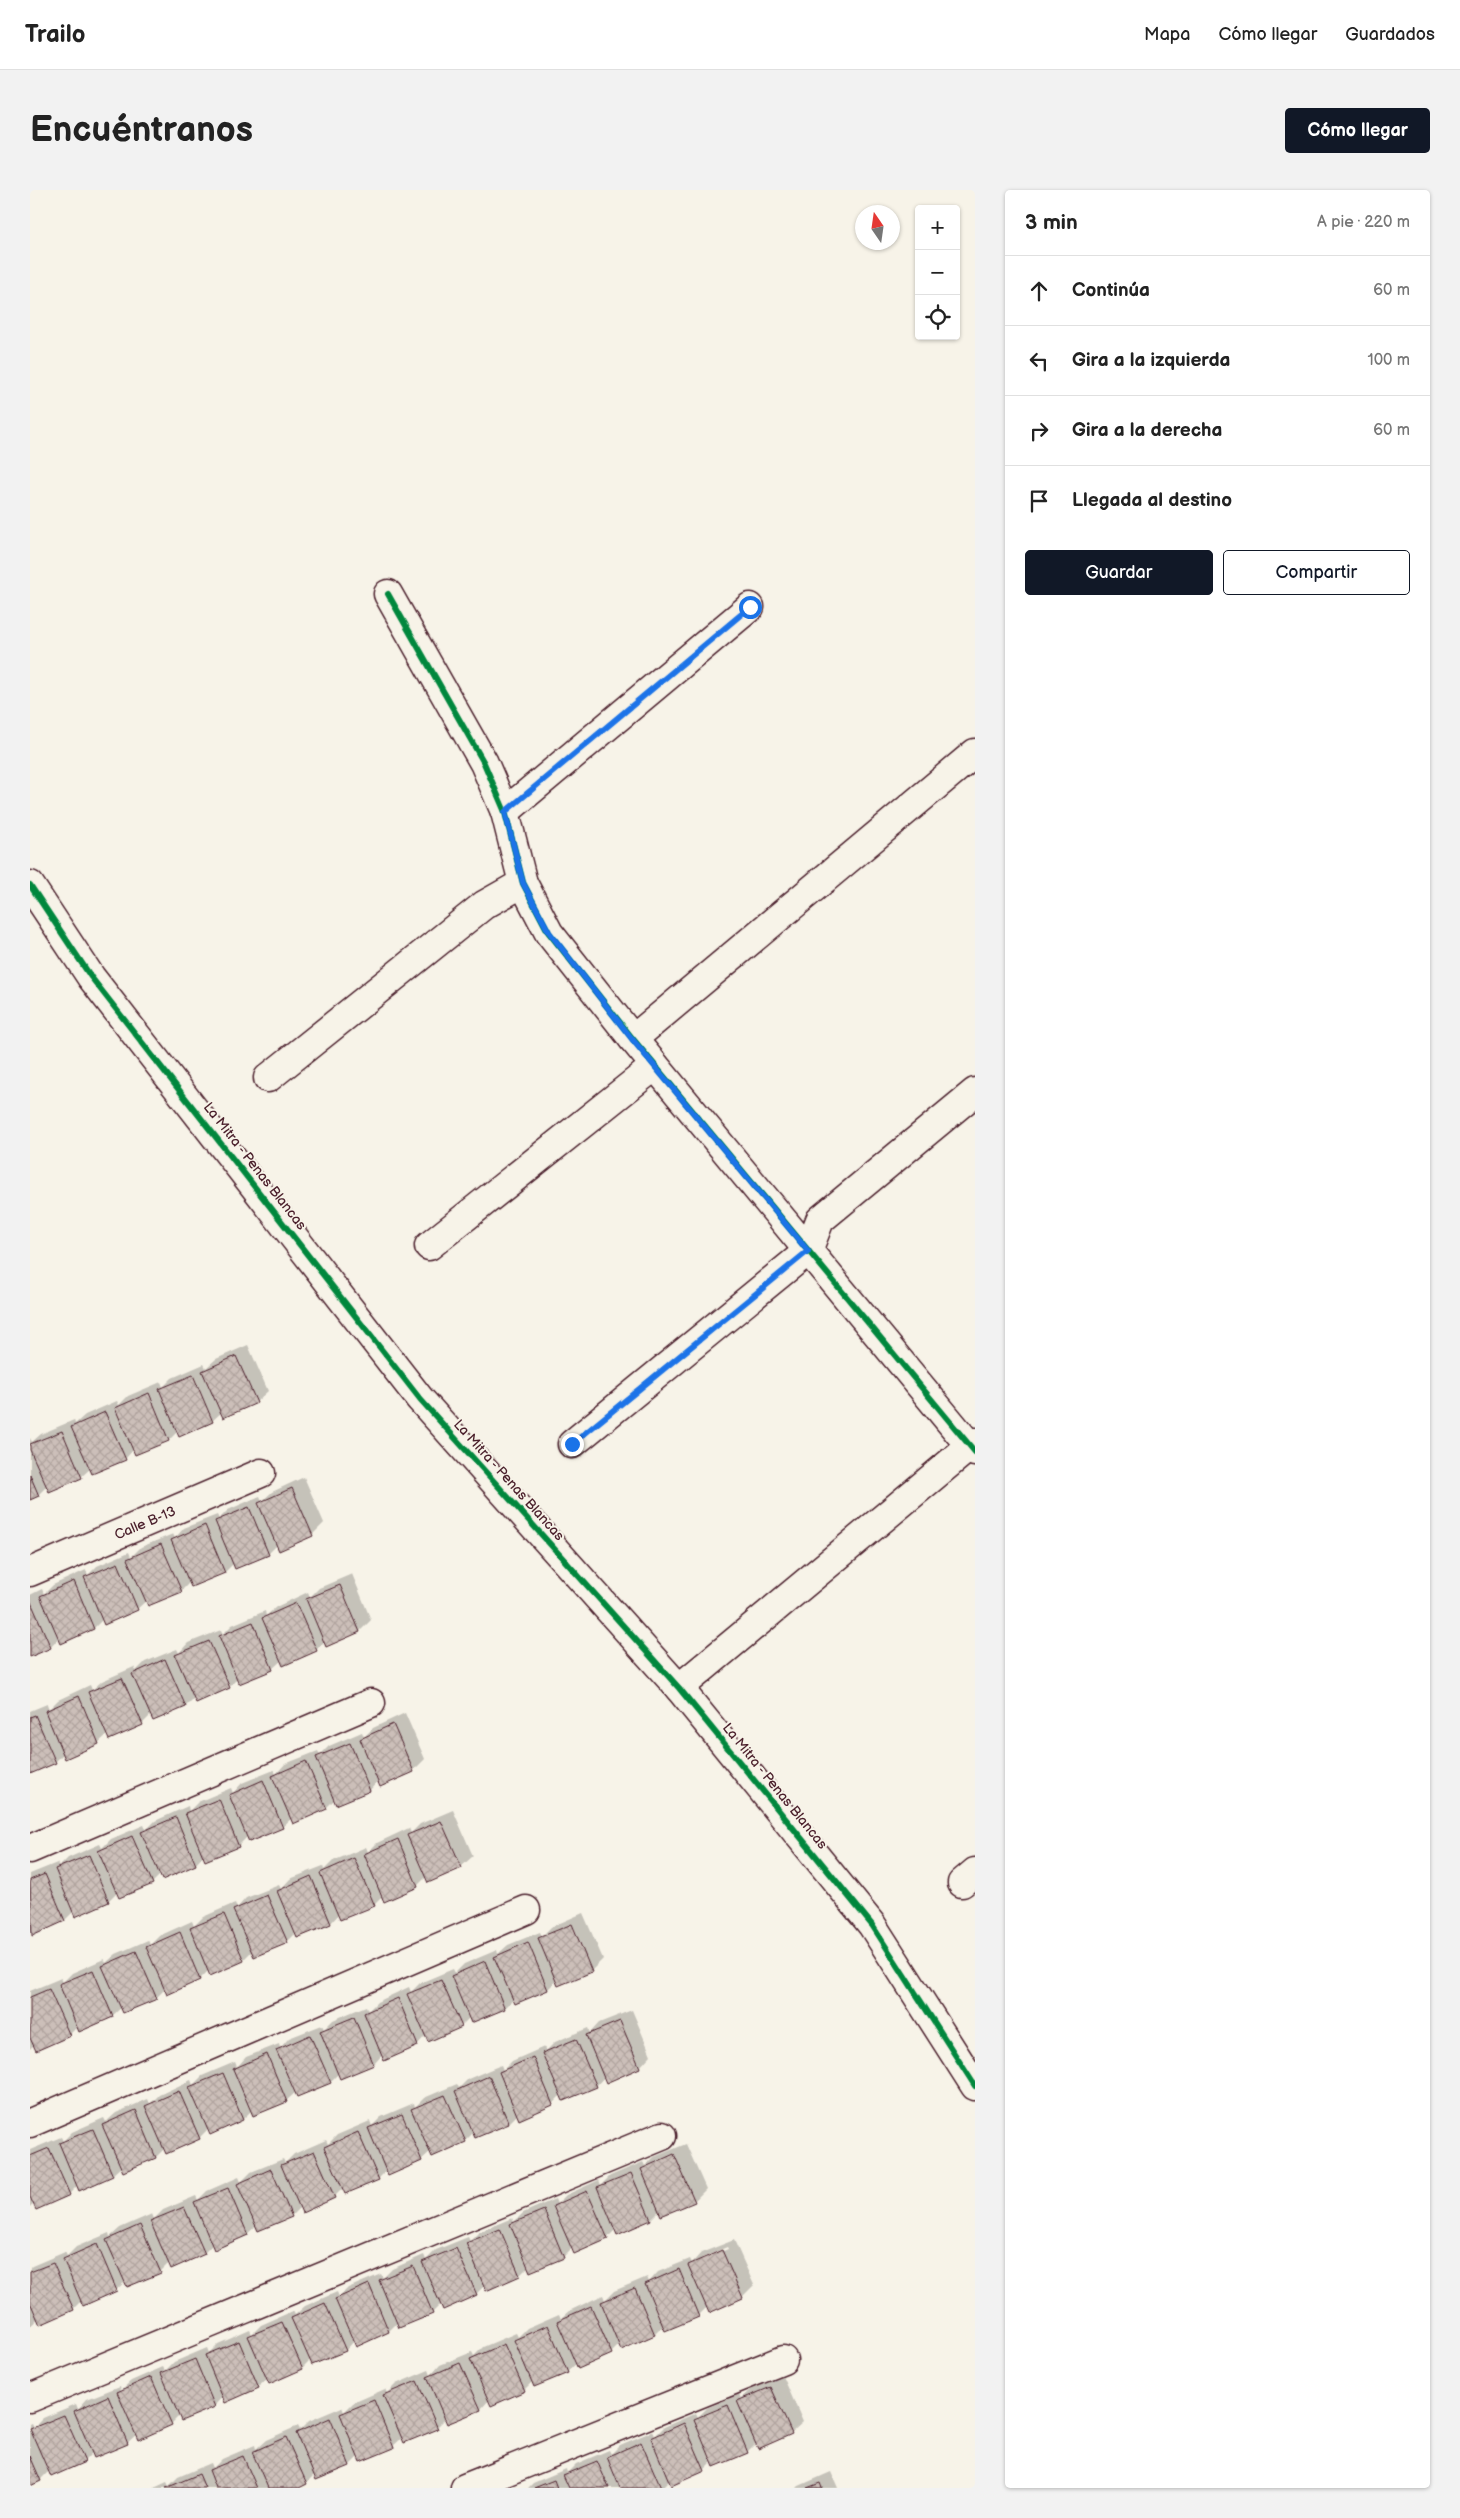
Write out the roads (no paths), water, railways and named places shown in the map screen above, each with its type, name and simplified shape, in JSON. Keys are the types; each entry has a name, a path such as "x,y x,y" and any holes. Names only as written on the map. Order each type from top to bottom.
{"street":[{"path":"388,594 484,763 505,812 523,883 549,932 632,1039 973,1447 679,1688"},
{"path":"505,812 750,607"},
{"path":"632,1039 975,753"},
{"path":"268,1078 484,905 523,883"},
{"name":"La Mitra - Penas Blancas","path":"30,885 91,977 420,1399 679,1688 872,1925 975,2086"},
{"path":"429,1246 655,1066"},
{"path":"572,1444 808,1251 820,1220 975,1092"},
{"name":"Calle B-13","path":"30,1572 261,1473"},
{"path":"30,1849 371,1702"},
{"path":"30,2123 526,1910"},
{"path":"30,2398 662,2136"},
{"path":"466,2488 783,2360"}]}
